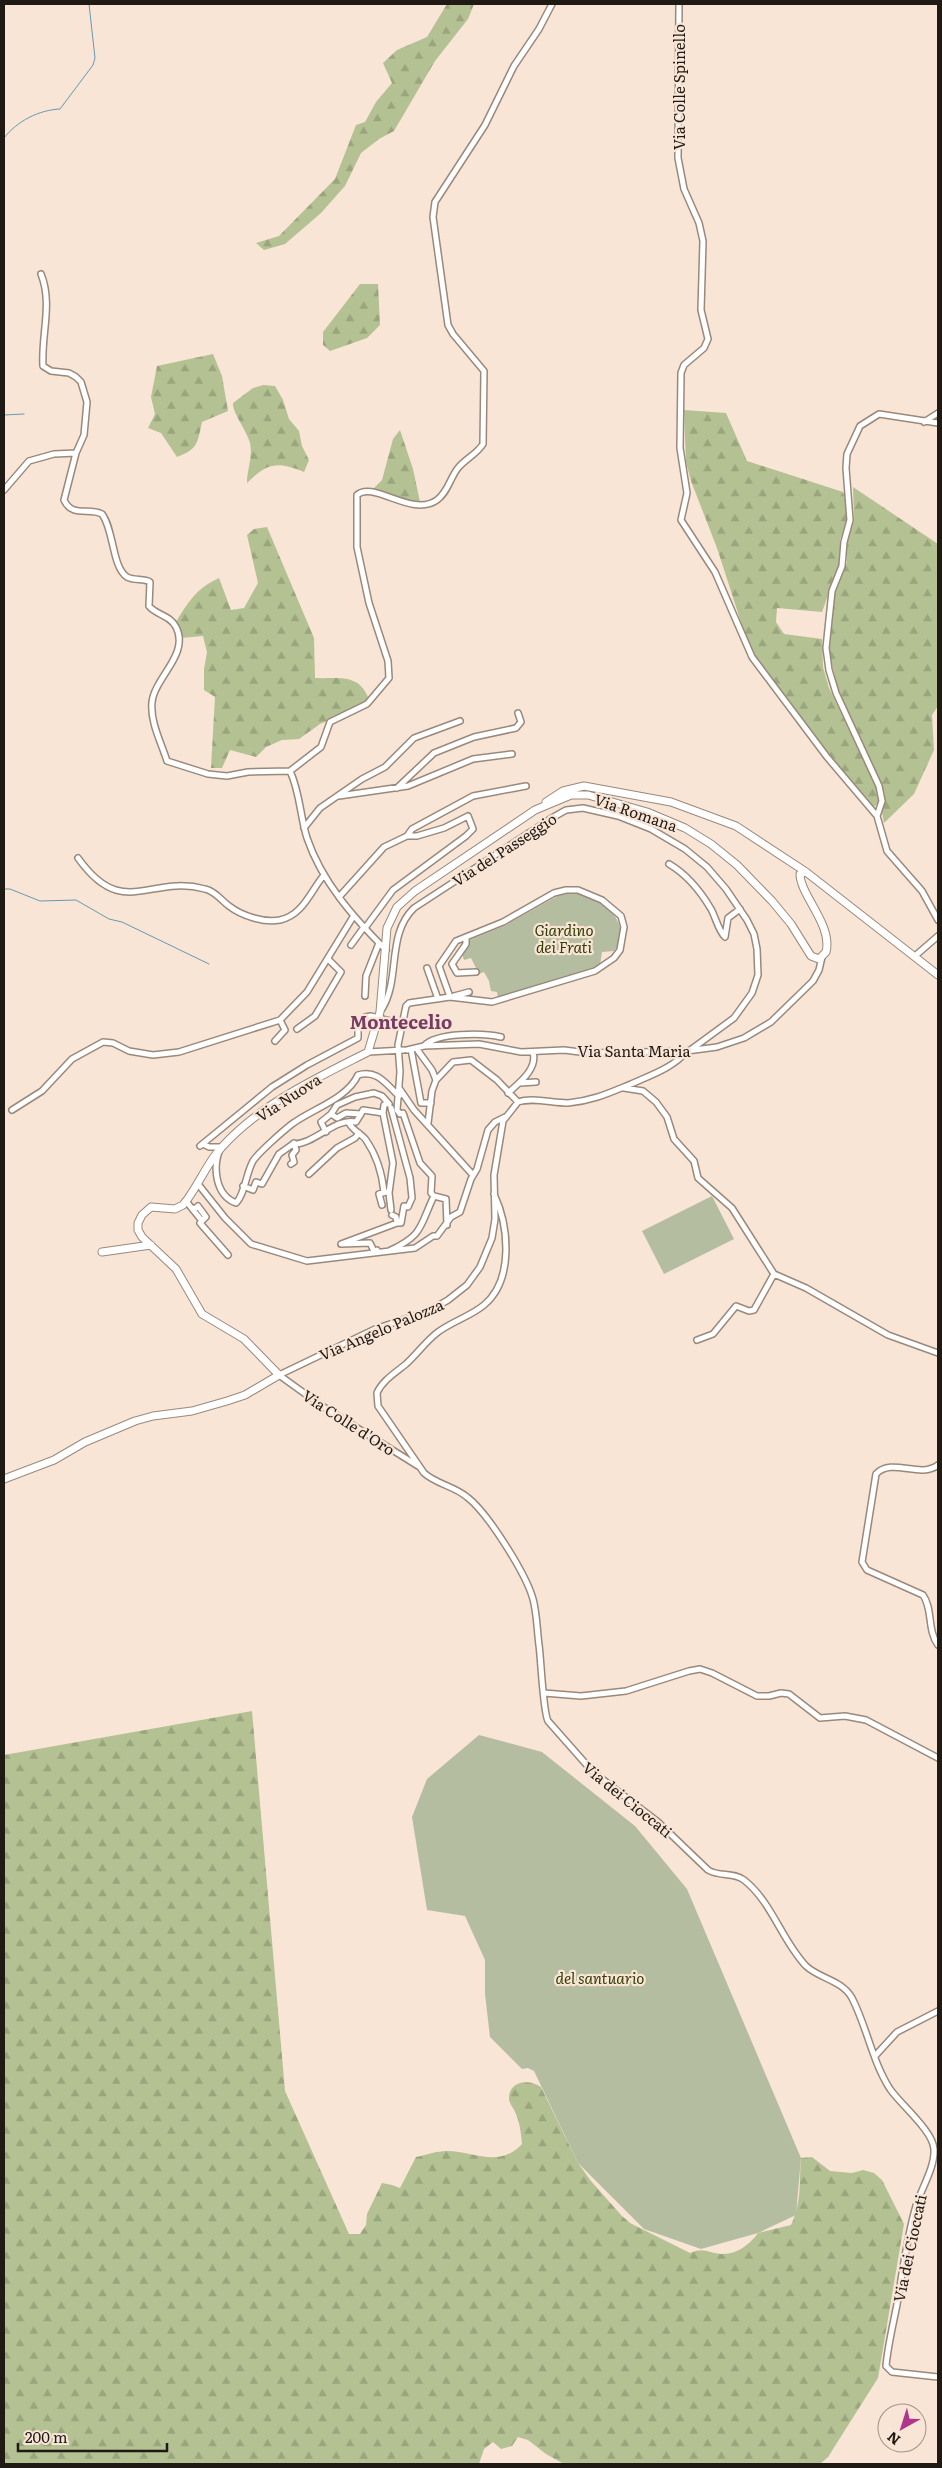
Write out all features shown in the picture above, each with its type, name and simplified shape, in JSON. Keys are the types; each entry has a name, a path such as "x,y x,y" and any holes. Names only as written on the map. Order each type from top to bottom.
{"street":[{"path":"41,274 47,290 46,326 41,344 42,366 51,371 69,373 76,377 81,382 87,402 84,435 76,453 64,495 66,504 78,512 98,512 102,514 108,521 115,553 123,572 128,577 150,582 149,606 171,621 178,633 175,658 152,700 155,727 167,761 208,774 227,776 248,772 290,771 321,748 330,722 367,704 389,678 388,661 369,603 357,547 357,495 360,492 370,492 411,504 431,503 442,496 457,469 483,444 484,371 451,332 447,321 434,208 439,194 485,125 514,66 538,31 552,4"},
{"name":"Via Colle Spinello","path":"679,4 678,147 685,193 699,223 704,241 701,310 708,339 704,348 684,365 680,373 680,448 687,493 682,522 715,572 754,660 830,761 877,816"},
{"path":"924,422 938,413"},
{"path":"938,424 883,414 876,416 859,428 846,459 850,520 844,542 842,566 832,594 827,658 831,679 840,703 879,786 882,801 877,816 887,851 922,891 938,920"},
{"path":"4,490 10,485 24,465 37,458 76,453"},
{"path":"396,788 426,759 437,752 477,736 516,728 521,722 518,713"},
{"path":"304,828 320,808 385,767 416,737 460,721"},
{"path":"338,796 413,784 473,759 512,754"},
{"path":"290,771 297,790 304,828 324,876 353,916 386,950"},
{"path":"407,836 412,829 473,796 526,786"},
{"path":"543,806 556,794 580,786 671,802 736,826 809,874 938,975"},
{"name":"Via Romana","path":"379,1015 389,921 403,901 543,806 571,795 582,794 637,809 685,828 711,844 734,862 785,916 811,956 816,959 822,957"},
{"name":"Via del Passeggio","path":"379,1015 390,992 399,931 411,911 566,810 583,808 618,816 646,826 666,837 707,867 750,925 756,942 758,972 756,984 747,1002 734,1018 682,1057 658,1072 624,1088 605,1096 580,1102 554,1103 524,1100 518,1102"},
{"path":"339,898 384,847 407,836 418,836 444,828 468,816 473,829 393,890 351,945"},
{"path":"78,858 90,875 107,887 132,894 168,886 203,888 212,892 236,910 267,920 286,918 300,909 324,876"},
{"path":"669,864 679,870 699,892 711,908 725,937 728,918 740,910"},
{"path":"809,874 802,872 800,879 816,910 826,936 827,949 822,957"},
{"path":"578,890 602,900 621,916 624,927 620,950 610,962 596,972 504,1000 482,1002 450,997 440,968 444,956 456,941 503,922 554,893 578,890"},
{"path":"12,1110 42,1091 72,1059 103,1042 113,1043 129,1051 153,1055 179,1052 280,1020 307,992 353,916"},
{"path":"915,956 938,936"},
{"path":"466,937 466,944 452,964 456,973 476,972"},
{"path":"365,996 368,969 379,943"},
{"name":"Via Santa Maria","path":"368,1052 424,1046 479,1044 533,1052 688,1051 736,1042 768,1024 814,981 820,970 822,957"},
{"path":"296,1029 315,1016 340,972 328,958"},
{"path":"440,968 446,970 453,966"},
{"path":"427,968 438,999"},
{"path":"400,1222 404,1206 408,1207 412,1198 409,1172 392,1107 399,1096 398,1048 406,1006 409,1003 469,992"},
{"path":"399,1096 377,1076 369,1073 358,1076 356,1082 344,1092 292,1125 258,1154 250,1168 236,1203 224,1194 217,1180 216,1165 221,1147 202,1145 272,1087 307,1065 358,1038 358,1028 365,1017 379,1015 402,1024"},
{"path":"368,1052 379,1015"},
{"path":"275,1041 285,1030 280,1020"},
{"path":"424,1046 433,1040 452,1037 484,1034 501,1037"},
{"path":"410,1049 432,1070 436,1080"},
{"path":"410,1049 421,1103 420,1107 414,1110"},
{"name":"Via Nuova","path":"186,1200 221,1147 250,1121 318,1077 368,1052"},
{"path":"508,1093 520,1083 532,1064 533,1052"},
{"path":"198,1184 225,1218 237,1227 251,1244 261,1248 307,1261 419,1247 433,1236 437,1236 447,1225 451,1217 460,1212 489,1128 505,1117 518,1102 477,1063 471,1060 453,1062 436,1080 428,1123"},
{"path":"520,1083 536,1082"},
{"path":"399,1088 414,1110 428,1123 461,1164 473,1175"},
{"path":"624,1088 644,1092 656,1102 667,1117 674,1139 694,1161 698,1178 732,1208 774,1274 806,1288 888,1335 938,1353"},
{"path":"326,1132 322,1122 332,1114 336,1105 355,1097 374,1093 382,1096 404,1116 420,1163 432,1176 432,1193 434,1196 418,1233 408,1242 386,1251 380,1249 374,1251 370,1243 341,1244 349,1239 363,1238 369,1233 400,1222"},
{"path":"421,1103 431,1103"},
{"path":"386,1192 393,1163 383,1113 384,1105 392,1107"},
{"path":"243,1186 253,1190 256,1182 262,1184 279,1154 294,1143 298,1144 310,1140 336,1125 351,1121 356,1122 363,1110 383,1113"},
{"path":"332,1114 337,1118 346,1113 361,1114"},
{"name":"Via Angelo Palozza","path":"279,1375 375,1330 428,1311 456,1294 474,1276 486,1256 495,1220 494,1175 505,1117"},
{"path":"349,1123 365,1138 379,1164 392,1212 400,1222"},
{"path":"309,1174 337,1148 355,1138 359,1133"},
{"path":"390,1145 401,1142"},
{"path":"292,1164 294,1162 292,1155 296,1150 294,1143"},
{"path":"382,1205 379,1194 386,1192"},
{"name":"Via dei Cioccati","path":"494,1194 501,1212 506,1248 503,1270 496,1292 480,1308 435,1335 381,1385 377,1394 377,1404 420,1468 432,1480 461,1492 472,1502 499,1537 523,1576 534,1605 546,1719 600,1779 658,1822 708,1870 716,1874 738,1877 745,1881 774,1918 805,1964 849,1993 889,2088 929,2135 934,2151 912,2220 886,2366 892,2372 938,2377"},
{"path":"434,1196 446,1200 447,1225"},
{"path":"4,1479 54,1460 85,1442 135,1421 153,1416 192,1411 227,1402 245,1395 279,1375 244,1339 202,1314 176,1269 138,1230 138,1223 142,1215 151,1207 175,1209 186,1200 202,1221 200,1223 228,1254"},
{"path":"102,1252 151,1245"},
{"path":"697,1340 713,1334 736,1306 749,1311 754,1310 774,1274"},
{"name":"Via Colle d'Oro","path":"279,1375 322,1406 420,1468"},
{"path":"938,1465 929,1470 889,1468 877,1473 874,1480 862,1562 867,1570 923,1595 927,1602 932,1634 938,1645"},
{"path":"544,1693 581,1696 622,1691 689,1671 702,1670 754,1695 764,1697 781,1693 790,1694 821,1719 845,1716 868,1720 938,1758"},
{"path":"875,2056 897,2032 938,2011"}],"green space":[{"path":"447,4 474,4 468,19 435,61 394,131 379,139 361,153 345,186 321,213 285,244 264,250 256,243 279,236 335,179 356,125 365,122 376,102 392,83 383,63 397,50 427,37"},
{"path":"360,284 378,284 380,325 367,338 330,351 323,345 323,332"},
{"path":"213,354 222,376 228,411 202,422 199,436 193,448 177,457 161,433 148,428 155,414 151,397 157,366"},
{"path":"263,385 275,386 283,400 289,419 299,431 302,446 309,460 304,472 287,466 273,466 261,471 247,483 251,453 250,443 233,407 233,403 253,388"},
{"path":"684,410 726,413 747,461 843,492 848,506 846,524 840,540 840,562 822,612 777,608 776,622 784,634 822,639 823,667 829,688 878,792 878,802 873,808 775,687 749,647 717,548 691,481 686,462"},
{"path":"400,430 413,469 420,502 402,500 372,490 382,480 393,439"},
{"path":"853,487 938,544 938,706 932,715 934,750 914,794 884,823 882,812 885,795 837,686 829,651 828,630 836,585 847,563 847,538 854,520"},
{"path":"267,527 314,638 315,678 340,678 354,681 365,691 369,700 352,710 320,724 299,739 282,740 266,747 256,757 230,750 222,768 211,768 215,697 204,690 204,669 207,652 203,636 181,638 176,622 194,596 205,586 219,578 231,610 244,608 258,583 247,535 254,529"},
{"name":"Giardino dei Frati","path":"563,893 576,893 592,897 608,908 615,916 621,933 614,951 602,952 600,965 597,968 498,998 497,992 491,991 489,981 484,972 479,974 471,958 464,960 462,954 468,945 467,941 504,926"},
{"path":"712,1196 734,1239 664,1274 642,1231"},
{"path":"252,1711 285,2091 349,2234 360,2234 366,2225 367,2214 382,2183 400,2188 416,2157 447,2151 486,2157 504,2156 522,2144 516,2114 509,2099 512,2088 526,2082 541,2087 578,2163 621,2215 630,2223 690,2253 703,2250 721,2254 732,2253 747,2245 758,2233 791,2225 797,2208 801,2158 812,2157 830,2171 852,2173 863,2170 874,2173 882,2180 904,2224 878,2378 828,2457 820,2464 564,2464 546,2454 528,2440 518,2437 512,2446 501,2449 493,2442 484,2449 479,2464 4,2464 4,1755"},
{"name":"del santuario","path":"479,1735 542,1752 635,1826 687,1889 801,2158 796,2215 758,2233 701,2249 644,2229 578,2163 534,2071 528,2068 522,2069 490,2037 485,1994 485,1960 465,1916 427,1910 412,1817 427,1779"}],"waterway":[{"path":"4,138 15,126 36,114 60,109 93,65 95,58 89,4"},
{"path":"4,415 24,414"},
{"path":"4,889 10,889 40,901 76,900 109,919 122,922 209,964"}],"district":[{"name":"Montecelio","path":"401,1021"}]}
